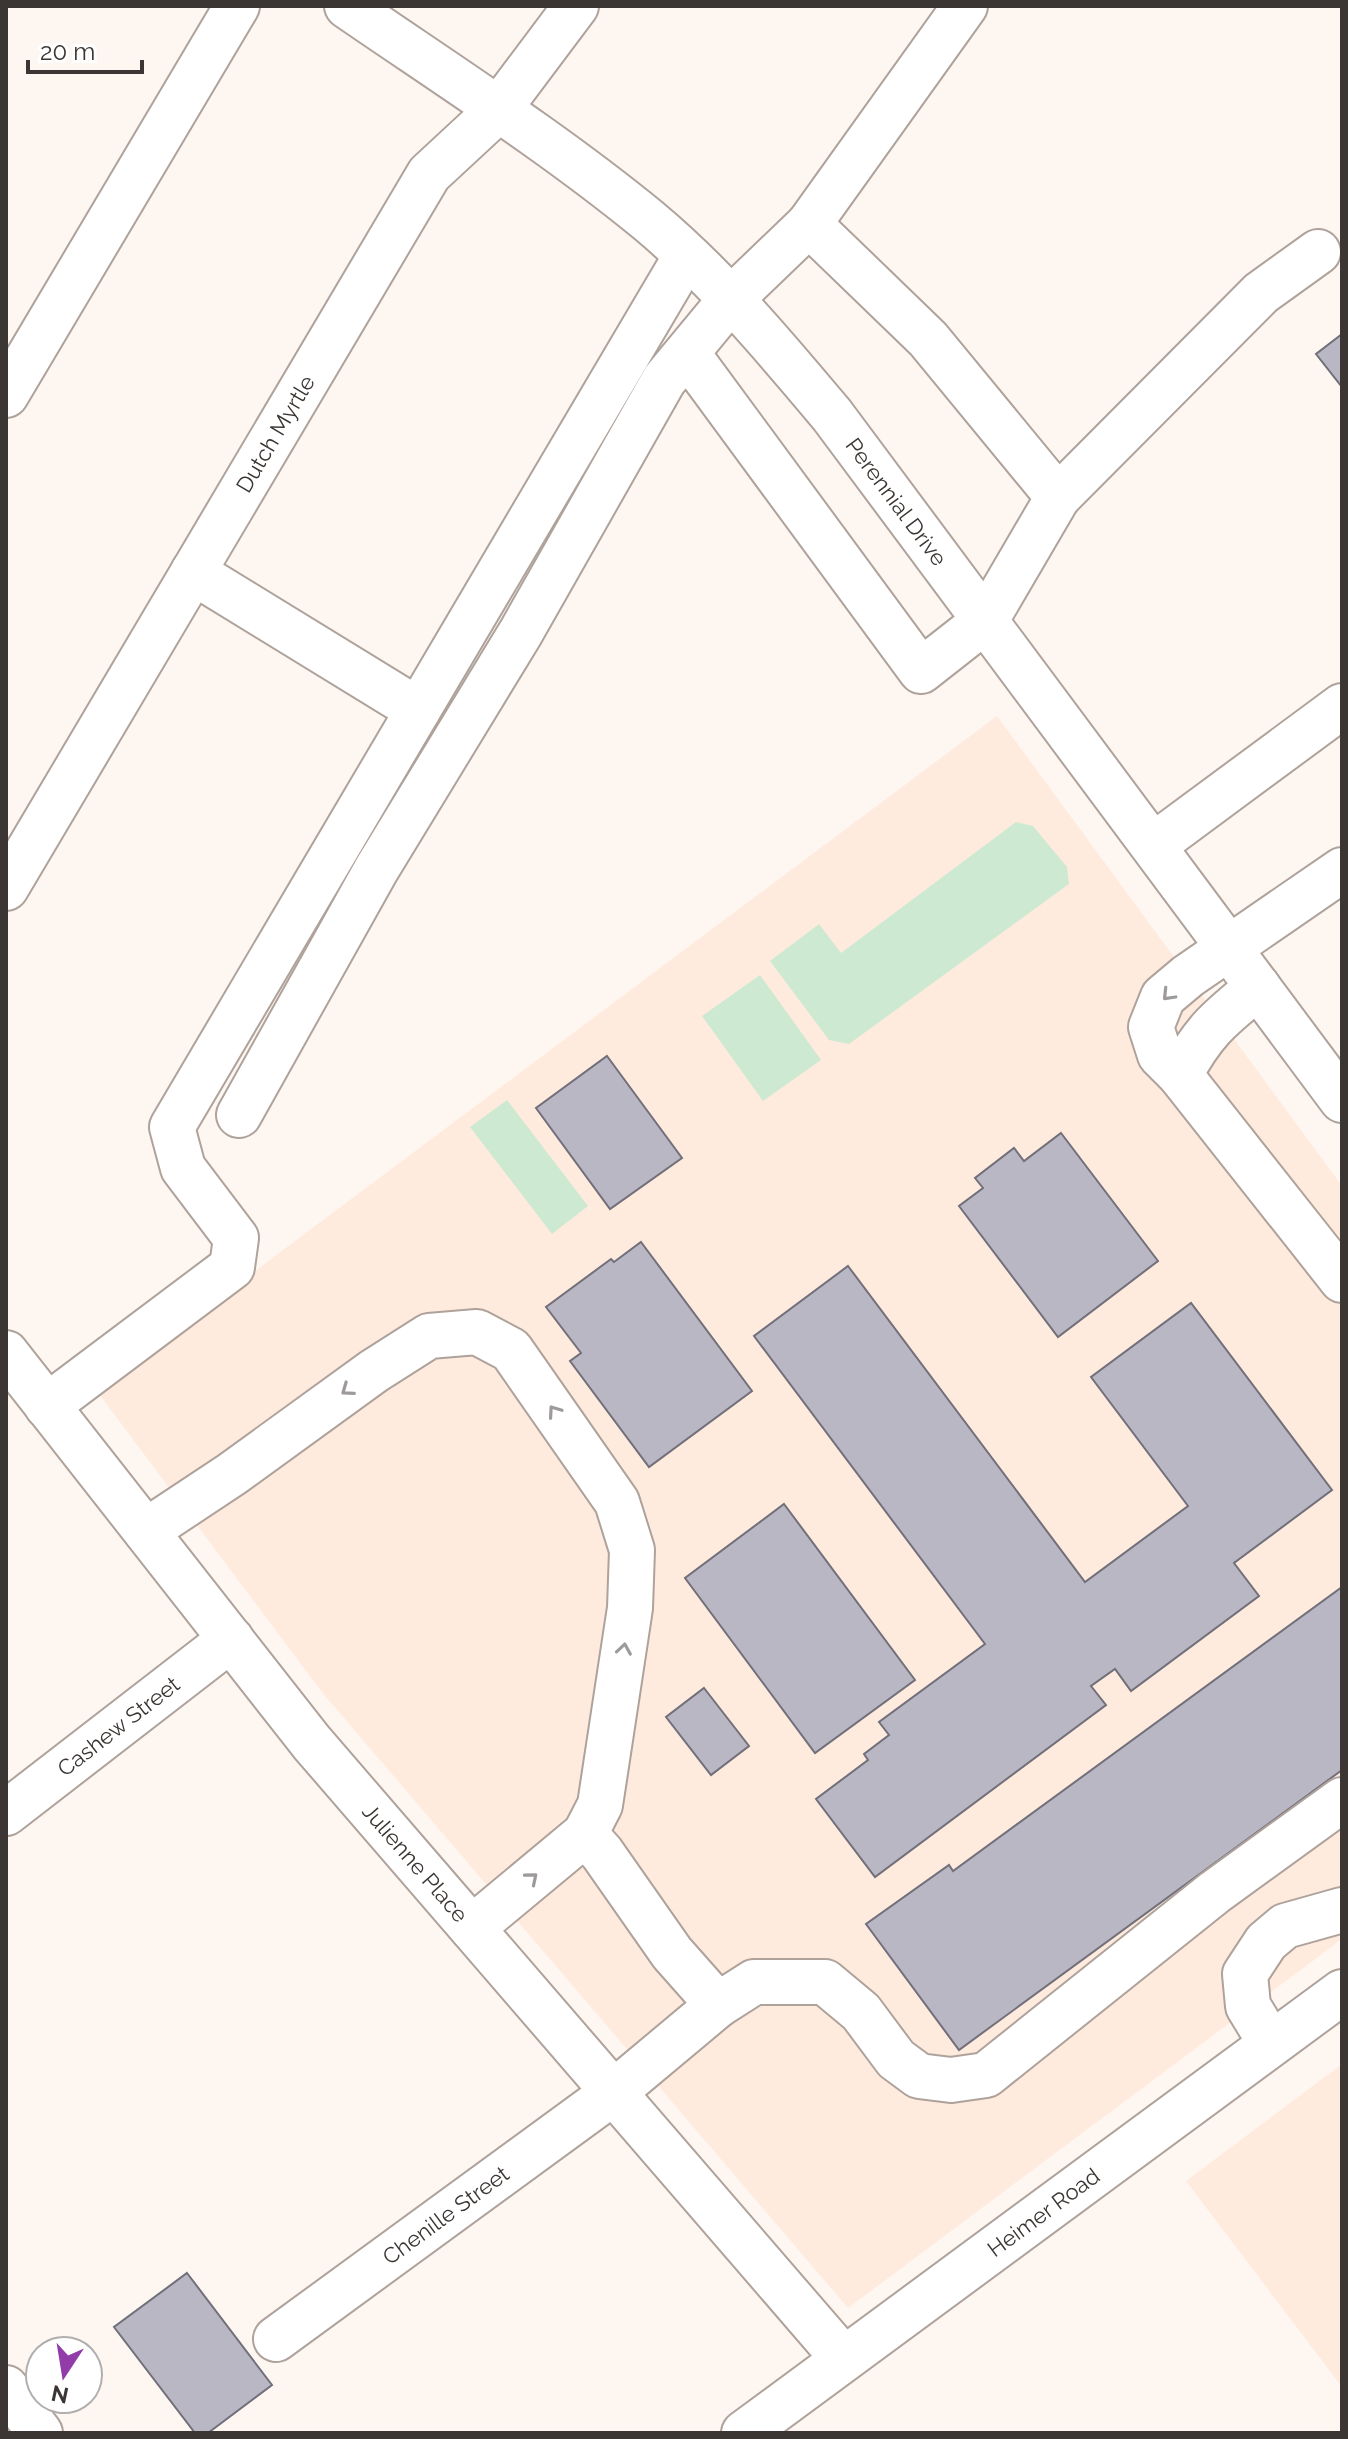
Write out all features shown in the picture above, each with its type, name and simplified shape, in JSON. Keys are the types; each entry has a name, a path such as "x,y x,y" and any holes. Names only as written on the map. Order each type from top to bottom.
{"street":[{"path":"6,395 237,6"},
{"name":"Perennial Drive","path":"347,6 559,151 650,223 731,299 832,415 1342,1100"},
{"name":"Dutch Myrtle","path":"6,888 429,174 498,110 576,6"},
{"path":"239,1115 376,870 521,632 664,380 731,299 809,224 965,6"},
{"path":"809,224 928,339 1058,497"},
{"path":"687,353 921,671 986,620 1058,497 1261,293 1318,252"},
{"path":"47,1406 232,1267 236,1238 183,1168 172,1127 686,256"},
{"path":"193,572 418,710"},
{"path":"1154,845 1342,706"},
{"path":"1342,870 1163,997 1155,1010 1151,1027 1160,1055 1180,1075 1342,1280"},
{"path":"1180,1075 1211,1025 1258,987"},
{"path":"146,1531 429,1336 477,1332 511,1350 617,1502 632,1550 630,1608 600,1805 585,1834 472,1928"},
{"name":"Julienne Place","path":"6,1353 312,1743 843,2358"},
{"name":"Cashew Street","path":"6,1813 231,1639"},
{"name":"Chenille Street","path":"276,2339 614,2092 718,2005 754,1982 825,1982 861,2012 896,2059 919,2076 951,2080 986,2075 1215,1892 1342,1800"},
{"path":"585,1834 602,1853 672,1953 718,2005"},
{"path":"1271,2044 1248,2006 1245,1974 1266,1942 1285,1926 1342,1910"},
{"name":"Heimer Road","path":"744,2433 1342,1992"},
{"path":"6,2388 40,2433"}],"shaded area":[{"path":"997,716 1342,1186 1342,1939 848,2308 321,1691 96,1390"},
{"path":"1342,2064 1342,2387 1186,2181"}],"green space":[{"path":"1016,822 1033,826 1067,867 1069,884 849,1044 829,1040 770,961 819,924 841,953"},
{"path":"760,975 821,1060 763,1101 702,1016"},
{"path":"507,1100 588,1206 552,1234 470,1127"}],"building":[{"path":"1342,334 1342,387 1316,354"},
{"path":"607,1056 682,1158 610,1209 536,1108"},
{"path":"1061,1133 1158,1261 1058,1337 959,1206 983,1188 975,1178 1014,1148 1024,1161"},
{"path":"641,1242 752,1391 649,1467 570,1361 581,1353 546,1307 611,1259 614,1262"},
{"path":"848,1266 1085,1582 1188,1506 1091,1377 1191,1303 1332,1490 1234,1563 1259,1596 1131,1691 1115,1669 1091,1686 1106,1705 875,1877 816,1799 868,1760 864,1754 889,1735 879,1722 985,1644 754,1336"},
{"path":"784,1504 915,1680 815,1753 685,1578"},
{"path":"1342,1587 1342,1770 959,2050 866,1924 949,1865 953,1871"},
{"path":"704,1688 749,1746 711,1775 666,1717"},
{"path":"187,2273 272,2385 208,2433 195,2433 114,2327"}]}
